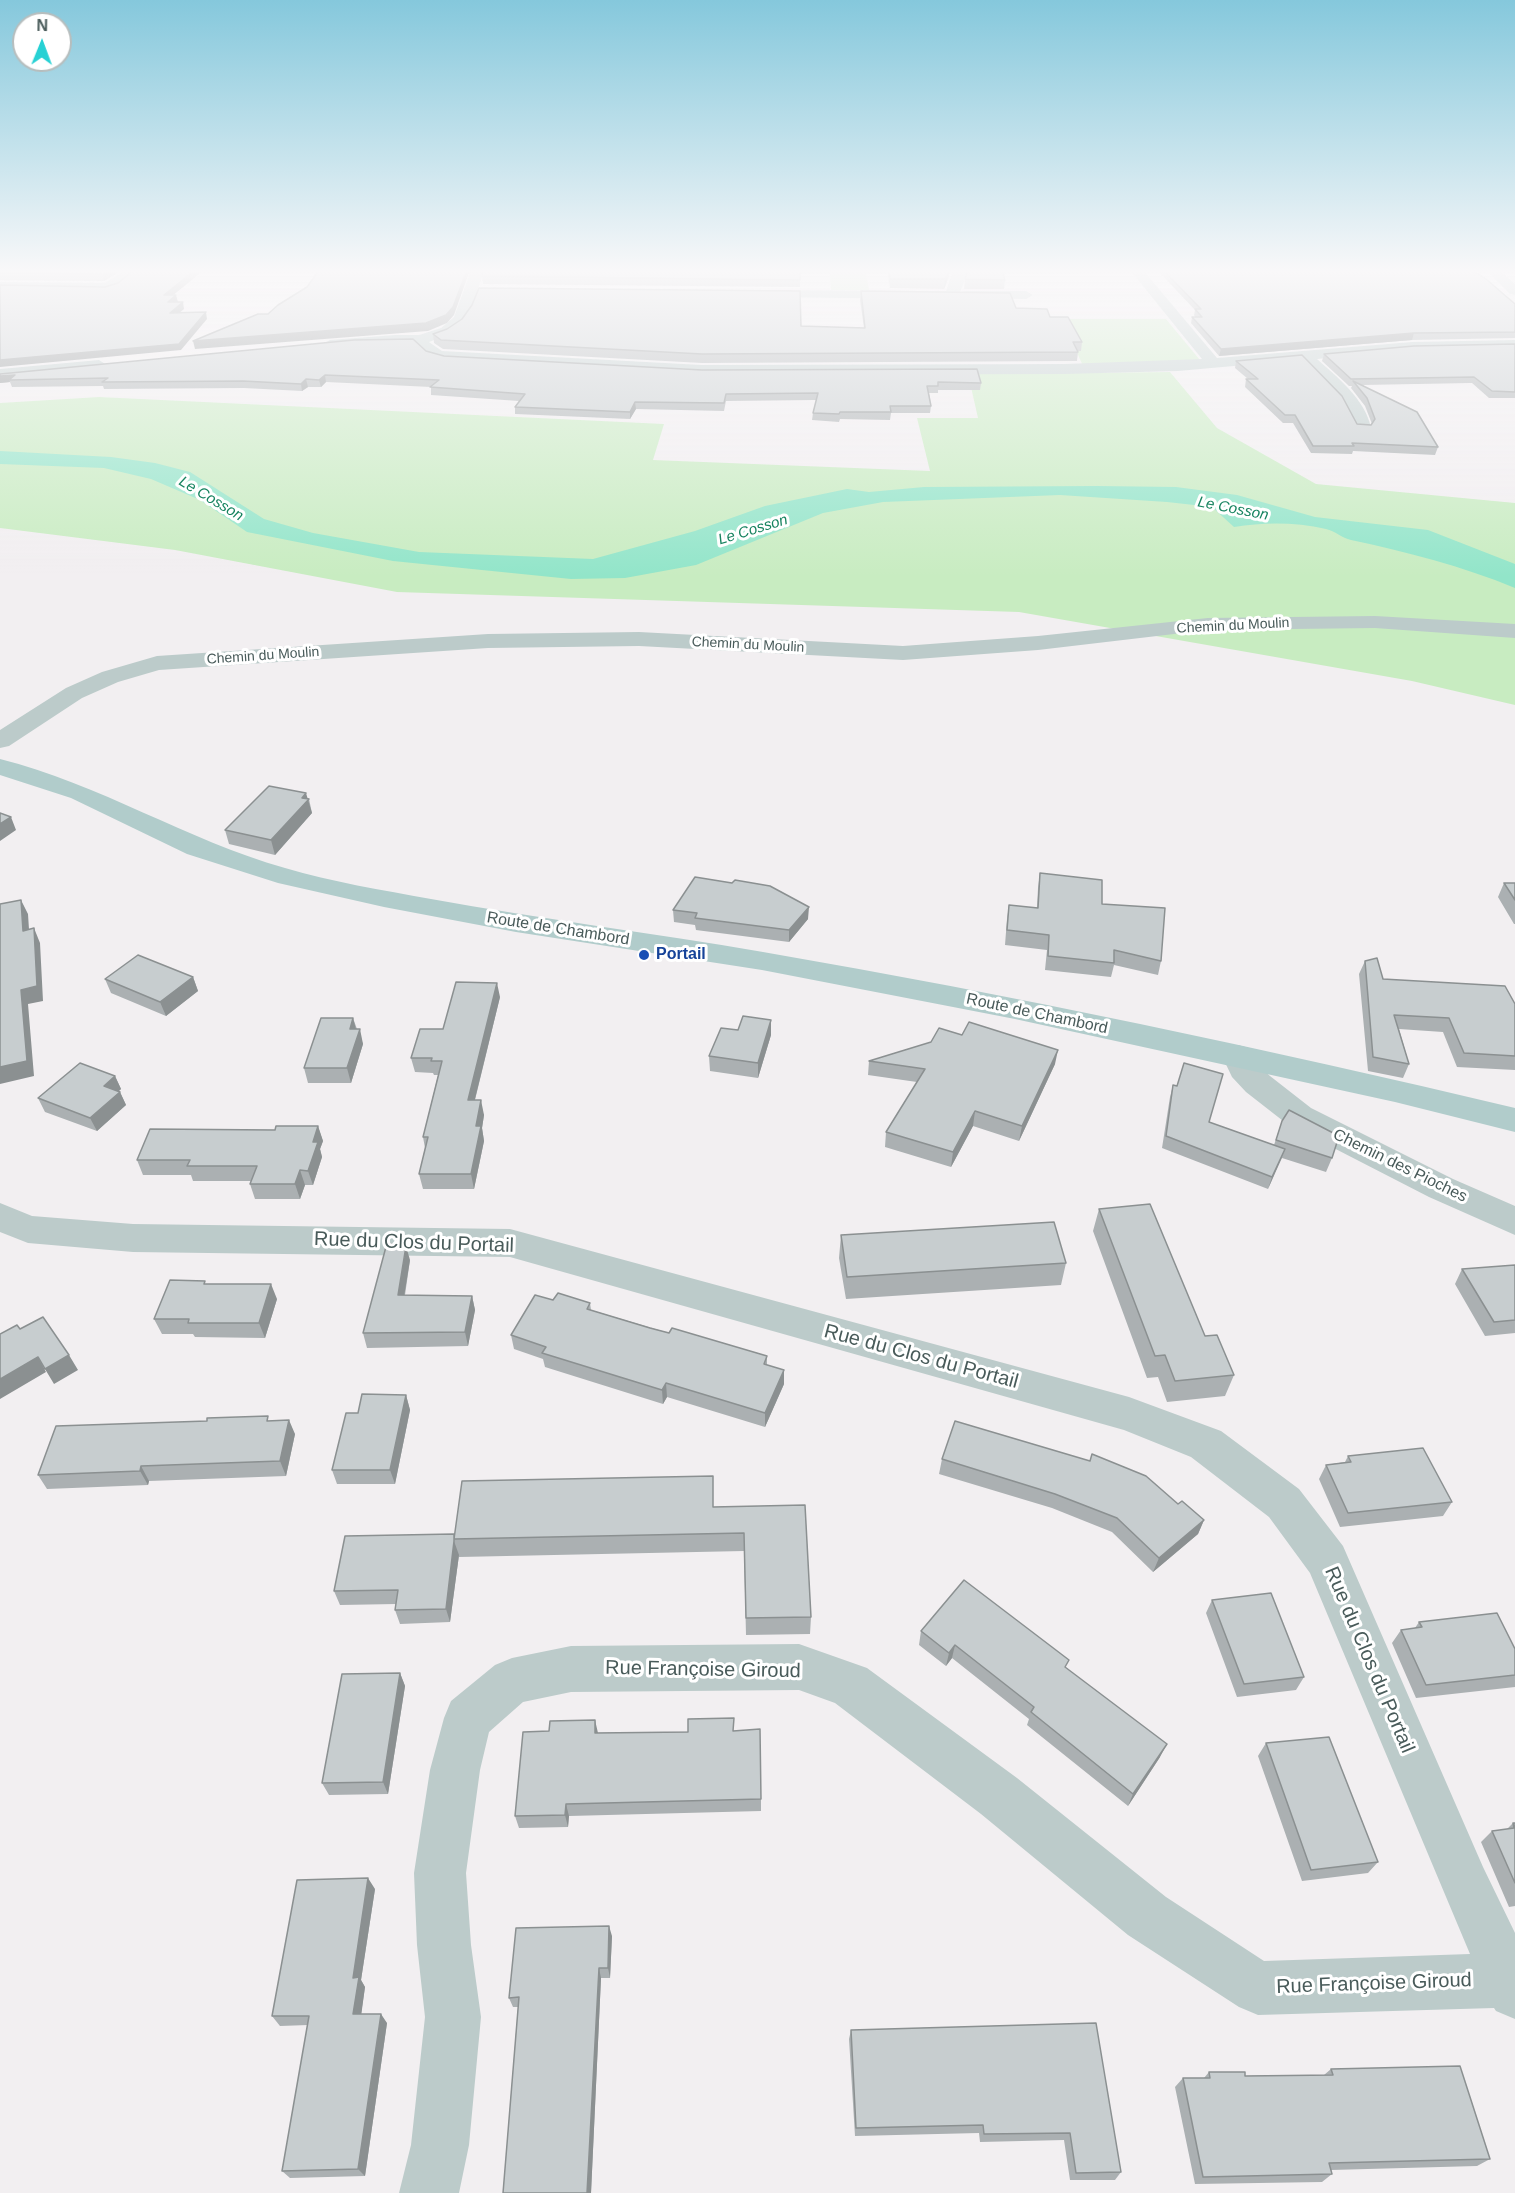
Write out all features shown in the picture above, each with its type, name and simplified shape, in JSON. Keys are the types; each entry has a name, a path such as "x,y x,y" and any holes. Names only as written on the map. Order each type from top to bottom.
{"main road":[{"name":"Route de Chambord","path":"0,767 80,793 197,848 278,876 384,899 516,923 774,963 1015,1009 1238,1056 1515,1120"}],"street":[{"path":"0,374 19,372"},
{"path":"539,377 541,372"},
{"path":"1321,372 1347,398 1362,419 1362,427"},
{"name":"Chemin du Moulin","path":"0,741 74,693 110,677 157,663 488,641 639,639 903,653 1038,643 1208,624 1375,622 1515,631"},
{"name":"Chemin des Pioches","path":"1238,1056 1243,1069 1258,1084 1299,1116 1441,1188 1515,1221"},
{"name":"Rue du Clos du Portail","path":"0,1217 28,1229 133,1238 510,1243 1129,1414 1206,1444 1284,1503 1328,1560 1465,1885 1513,1986"},
{"name":"Rue Françoise Giroud","path":"429,2193 440,2145 453,2017 444,1946 440,1873 455,1770 468,1718 512,1682 571,1669 799,1667 850,1685 999,1796 1147,1916 1258,1988 1513,1986"}],"shaded area":[{"path":"1170,372 1217,428 1316,484 1515,503 1515,705 1412,681 1019,612 397,592 175,550 0,528 0,403 99,397 664,424 653,460 930,471 917,418 978,418 968,374"}],"water":[{"name":"Le Cosson","path":"0,451 111,457 155,463 190,472 264,519 313,533 419,552 593,559 695,531 765,506 847,489 869,492 924,487 1176,487 1237,495 1315,517 1428,530 1515,564 1515,588 1434,560 1348,539 1326,529 1280,524 1234,527 1212,507 1060,495 883,502 823,513 696,565 625,578 571,579 393,561 247,532 200,500 151,479 104,468 0,464"}],"building":[{"path":"978,372 981,383 938,382 938,386 927,386 931,406 890,406 891,412 840,412 839,414 813,413 818,393 726,394 724,403 635,402 630,412 515,407 525,394 430,387 439,380 325,375 319,380 306,379 301,384 243,381 102,382 108,378 9,380 15,375 0,376 0,374"},
{"path":"1250,372 1319,372 1342,396 1357,424 1371,425 1375,419 1367,398 1353,381 1417,412 1438,447 1352,443 1354,446 1313,446 1295,415 1285,415 1246,379 1258,379"},
{"path":"1344,372 1515,372 1515,392 1492,391 1474,377 1351,379"},
{"path":"269,786 306,793 302,798 309,799 271,840 225,830"},
{"path":"0,813 11,817 0,824"},
{"path":"1040,873 1102,880 1102,904 1165,908 1161,961 1114,950 1114,963 1048,956 1049,935 1007,930 1009,905 1038,908"},
{"path":"695,877 770,886 809,907 789,930 695,918 697,913 673,910"},
{"path":"1504,883 1515,883 1515,900"},
{"path":"21,900 23,931 34,928 37,986 21,990 27,1061 0,1067 0,904"},
{"path":"138,955 193,977 160,1002 105,979"},
{"path":"1377,958 1383,979 1505,986 1515,1004 1515,1056 1464,1053 1449,1018 1394,1015 1409,1064 1373,1057 1365,961"},
{"path":"456,982 497,983 468,1100 481,1100 476,1126 481,1126 471,1174 419,1174 428,1137 423,1137 442,1061 431,1061 432,1058 411,1058 420,1029 443,1029"},
{"path":"743,1016 771,1020 758,1063 709,1056 721,1028 738,1030"},
{"path":"321,1018 353,1018 350,1029 360,1029 347,1068 304,1068"},
{"path":"969,1022 1058,1050 1022,1126 975,1111 953,1152 886,1132 925,1069 869,1061 931,1042 939,1028 962,1035"},
{"path":"80,1063 115,1076 104,1086 120,1092 90,1118 38,1098"},
{"path":"1184,1063 1223,1074 1209,1122 1285,1149 1272,1177 1166,1136 1173,1085 1177,1086"},
{"path":"1289,1110 1339,1136 1332,1158 1276,1140 1282,1121"},
{"path":"276,1126 318,1126 313,1142 318,1142 308,1171 300,1170 295,1184 250,1184 257,1166 187,1166 190,1160 137,1160 150,1129 275,1130"},
{"path":"1150,1204 1205,1336 1217,1335 1234,1375 1175,1381 1165,1355 1155,1356 1099,1209"},
{"path":"1054,1222 1066,1263 847,1277 841,1235"},
{"path":"387,1243 406,1246 398,1295 472,1296 465,1332 363,1333"},
{"path":"1515,1265 1515,1320 1494,1322 1462,1269"},
{"path":"170,1280 205,1281 204,1284 271,1284 259,1323 188,1323 189,1319 154,1319"},
{"path":"558,1293 590,1303 587,1309 650,1328 669,1333 672,1328 767,1356 764,1364 784,1370 765,1413 666,1383 662,1390 542,1353 546,1347 511,1335 535,1295 553,1300"},
{"path":"43,1317 69,1355 45,1369 38,1357 0,1379 0,1334 17,1325 20,1329"},
{"path":"362,1394 406,1395 390,1470 332,1470 346,1413 358,1413"},
{"path":"268,1416 267,1421 289,1420 280,1461 141,1466 140,1471 38,1475 56,1426 207,1421 207,1418"},
{"path":"955,1421 1090,1461 1092,1454 1146,1476 1178,1504 1182,1501 1204,1520 1159,1558 1117,1518 1055,1494 942,1459"},
{"path":"1423,1448 1452,1502 1348,1513 1326,1465 1351,1462 1348,1456"},
{"path":"713,1476 713,1507 805,1505 811,1617 746,1618 744,1533 454,1539 462,1481"},
{"path":"454,1534 446,1609 395,1610 398,1590 334,1591 345,1536"},
{"path":"964,1580 1069,1660 1065,1667 1167,1744 1133,1794 1031,1712 1034,1707 955,1645 949,1653 921,1631"},
{"path":"1271,1593 1304,1677 1244,1684 1212,1600"},
{"path":"1497,1613 1515,1649 1515,1675 1426,1685 1401,1630 1422,1627 1419,1622"},
{"path":"400,1673 383,1782 322,1783 342,1674"},
{"path":"734,1718 733,1731 760,1729 761,1799 566,1804 565,1815 515,1816 523,1732 549,1731 550,1721 595,1720 595,1733 688,1732 688,1719"},
{"path":"1329,1737 1378,1862 1311,1870 1266,1743"},
{"path":"1513,1823 1515,1823 1515,1883 1492,1831 1514,1828"},
{"path":"368,1878 353,1978 359,1977 353,2014 381,2014 358,2169 282,2171 309,2016 272,2016 297,1880"},
{"path":"609,1926 608,1968 599,1968 587,2193 503,2193 519,1997 509,1998 516,1928"},
{"path":"1096,2023 1121,2172 1076,2173 1070,2133 984,2134 983,2125 856,2128 851,2030"},
{"path":"1460,2066 1490,2159 1329,2163 1332,2174 1203,2177 1183,2078 1210,2078 1209,2072 1245,2072 1245,2076 1333,2075 1331,2069"}],"place":[{"name":"Portail","path":"644,955"}]}
